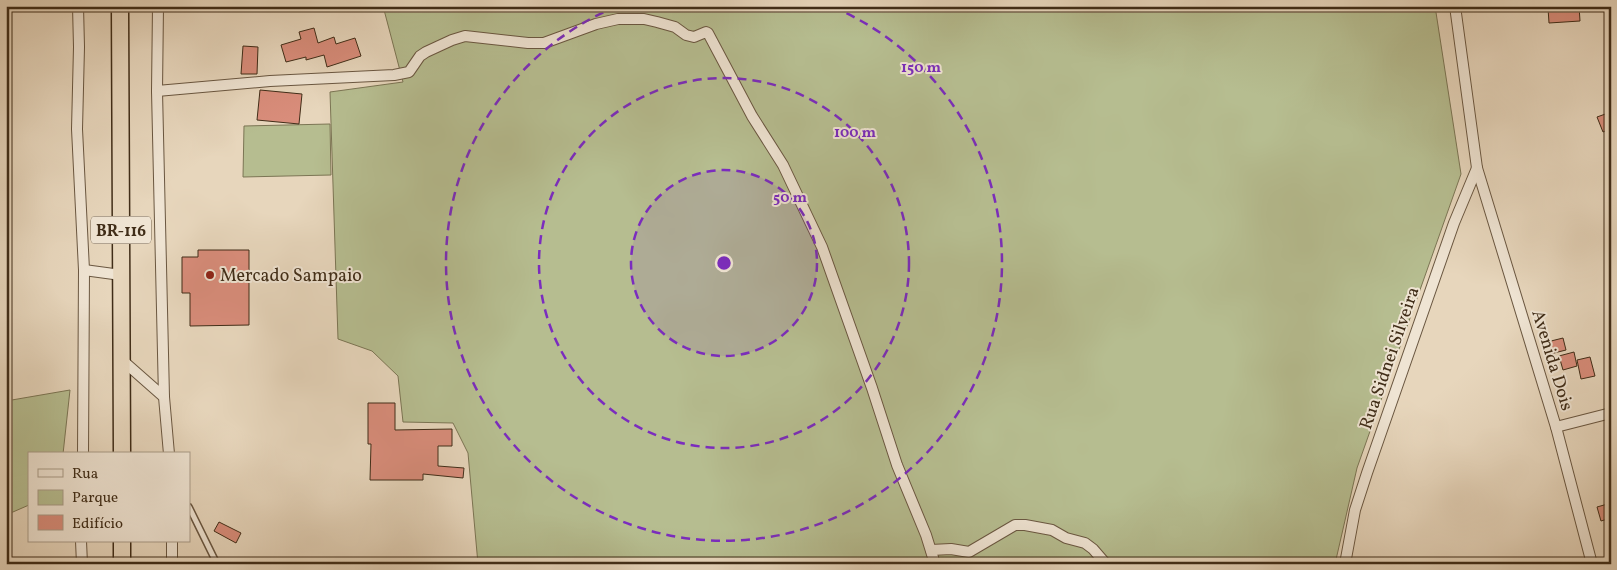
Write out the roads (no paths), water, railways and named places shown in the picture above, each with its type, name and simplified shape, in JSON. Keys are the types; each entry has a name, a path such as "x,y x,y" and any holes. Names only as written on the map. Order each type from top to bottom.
{"highway":[{"name":"BR-116","path":"120,6 122,452"},
{"path":"122,542 122,564"}],"street":[{"path":"78,6 77,130 84,270 83,452"},
{"path":"158,6 157,91 164,398 170,452"},
{"name":"Avenida Dois","path":"1455,6 1477,168 1556,427 1592,564"},
{"path":"157,91 270,81 394,75 409,72 420,56 426,52 465,36 528,43 544,42 602,22 618,19 644,19 657,22 675,27 686,35 694,37 706,32 708,33 716,44 752,116 787,174 822,247 860,353 896,465 932,550 935,564"},
{"name":"Rua Sidnei Silveira","path":"1345,564 1355,510 1367,473 1451,231 1477,168"},
{"path":"84,270 121,275"},
{"path":"122,360 164,398"},
{"path":"1556,427 1611,412"},
{"path":"932,550 951,549 969,552 1015,525 1025,525 1052,530 1066,538 1085,544 1093,549 1106,564"},
{"path":"82,542 82,564"},
{"path":"172,542 172,564"}],"lane":[{"path":"190,509 217,564"}],"place":[{"name":"Mercado Sampaio","path":"210,275"}]}
